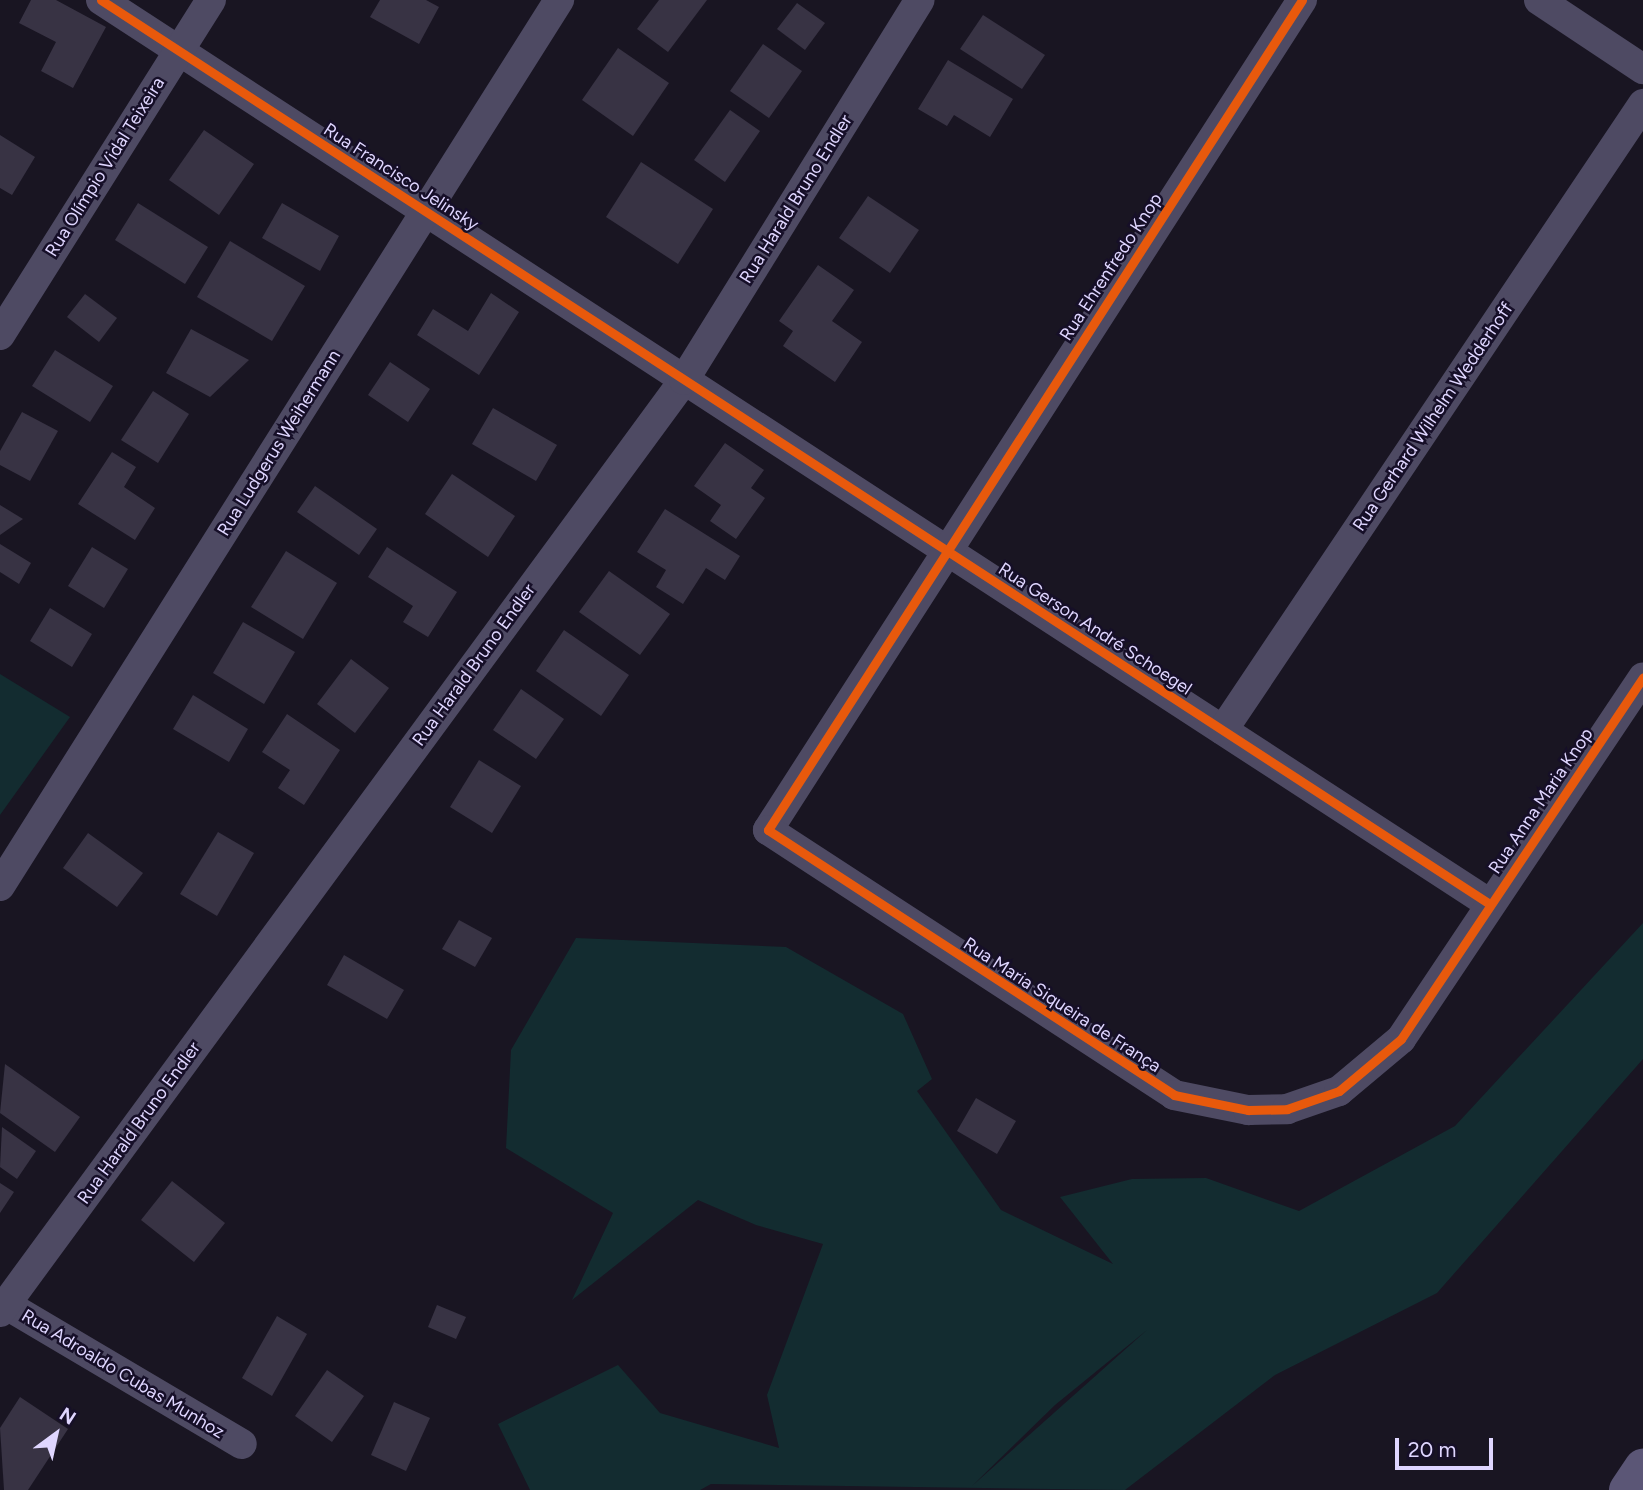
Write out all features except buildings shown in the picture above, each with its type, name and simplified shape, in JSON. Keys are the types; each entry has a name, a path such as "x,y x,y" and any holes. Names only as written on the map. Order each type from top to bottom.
{"main road":[{"path":"1628,1490 1643,1468"}],"street":[{"name":"Rua Francisco Jelinsky","path":"101,0 684,380"},
{"name":"Rua Olímpio Vidal Teixeira","path":"0,335 211,0"},
{"name":"Rua Ludgerus Weihermann","path":"0,886 559,0"},
{"name":"Rua Harald Bruno Endler","path":"3,1308 684,380 920,0"},
{"name":"Rua Ehrenfredo Knop","path":"768,830 1302,0"},
{"path":"1539,0 1643,69"},
{"name":"Rua Gerhard Wilhelm Wedderhoff","path":"1223,730 1643,104"},
{"name":"Rua Gerson André Schoegel","path":"684,380 1490,904"},
{"name":"Rua Anna Maria Knop","path":"1287,1108 1339,1091 1401,1039 1643,677"},
{"name":"Rua Maria Siqueira de França","path":"768,830 1174,1095 1248,1110 1287,1108"},
{"name":"Rua Adroaldo Cubas Munhoz","path":"3,1308 242,1444"}],"green space":[{"path":"0,674 70,717 0,815"},
{"path":"1643,923 1643,1059 1437,1293 1275,1375 1125,1490 711,1484 700,1490 530,1490 498,1424 618,1365 660,1413 779,1448 767,1395 823,1244 756,1225 698,1200 572,1300 613,1213 506,1148 511,1050 576,938 786,947 903,1014 932,1079 917,1091 1001,1210 1113,1264 1060,1197 1132,1179 1206,1178 1299,1211 1455,1126","holes":["1147,1330 972,1486 1055,1405"]}],"cycle path":[{"path":"101,0 1490,904"},
{"path":"1302,0 768,830 1174,1095 1248,1110 1287,1109 1339,1091 1401,1039 1643,677"}]}
